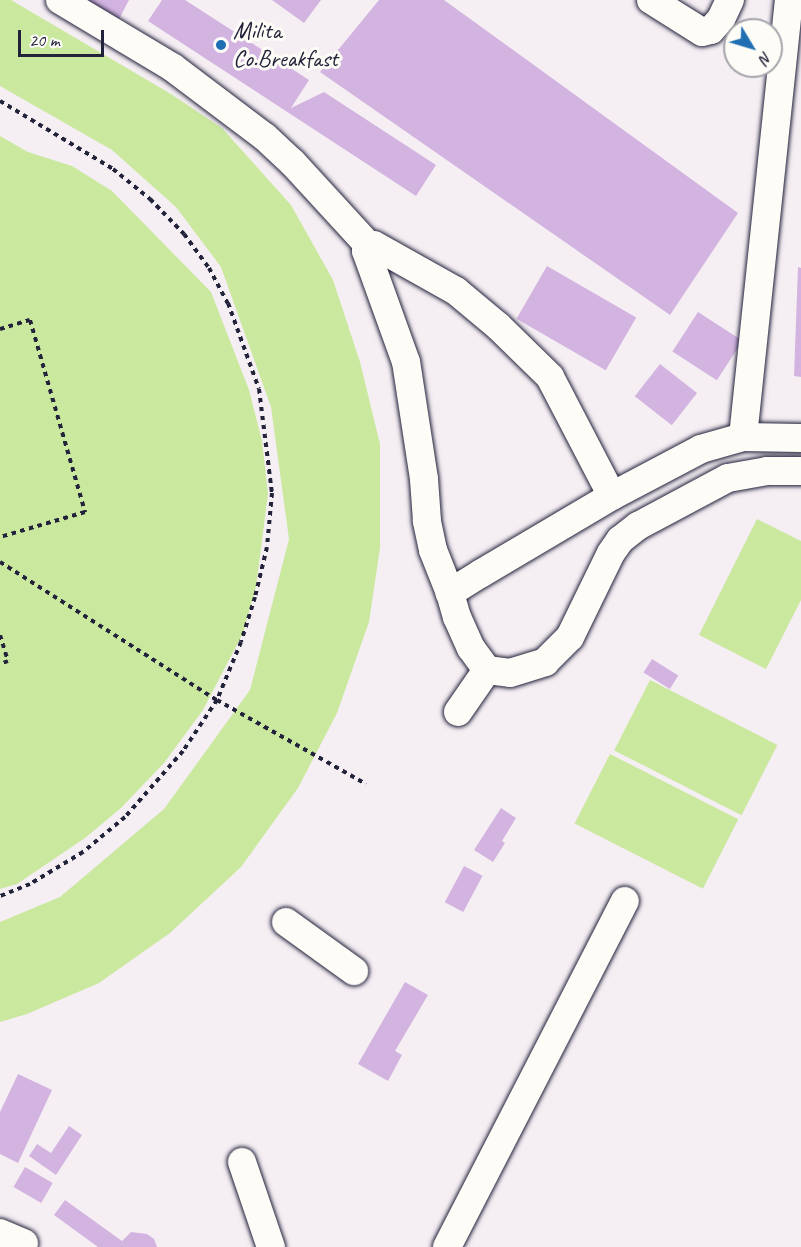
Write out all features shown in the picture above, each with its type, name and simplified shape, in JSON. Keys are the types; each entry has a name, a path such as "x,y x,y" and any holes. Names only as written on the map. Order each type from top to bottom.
{"lane":[{"path":"60,0 172,68 265,137 293,163 370,247"},
{"path":"651,0 702,32 711,30 721,19 730,0"},
{"path":"743,437 789,0"},
{"path":"612,496 550,377 498,326 456,291 374,245 370,247 366,251 406,362 424,479 427,521 433,550 457,617 471,648 487,670 510,673 544,662 570,637 611,553 620,540 638,526 728,478 767,471 801,471"},
{"path":"450,593 612,496 701,449 743,437 801,438"},
{"path":"458,712 487,670"},
{"path":"447,1247 625,901"},
{"path":"286,922 354,971"},
{"path":"242,1162 271,1247"}],"path":[{"path":"0,101 113,169 150,199 190,243 209,268 228,303 259,389 272,492 267,547 241,642 217,700 183,751 125,817 83,852 30,884 0,896"},
{"path":"0,329 30,320 85,512 0,537"},
{"path":"0,562 217,700 366,783"},
{"path":"0,635 8,661 0,664"}],"green space":[{"path":"0,0 11,0 171,94 222,128 291,205 333,280 360,362 380,444 380,548 369,622 337,713 298,788 241,867 170,933 99,983 27,1014 0,1022 0,922 60,897 164,809 250,690 289,539 271,407 221,267 176,207 112,150 0,86"},
{"path":"0,136 28,152 72,166 112,191 211,292 249,390 262,441 268,494 256,587 243,633 203,710 164,763 121,808 85,838 17,884 0,889"},
{"path":"757,519 801,541 801,600 766,669 699,635"},
{"path":"650,680 777,745 742,815 614,750"},
{"path":"610,754 738,819 703,889 575,823"}],"building":[{"path":"77,0 129,0 118,21"},
{"path":"162,0 185,0 309,80 291,108 324,92 436,165 416,196 148,21"},
{"path":"272,0 321,0 304,23"},
{"path":"379,0 444,0 738,213 670,315 320,72"},
{"path":"547,266 636,318 606,370 516,319"},
{"path":"798,267 801,268 801,377 794,376"},
{"path":"698,312 742,341 717,380 672,351"},
{"path":"660,364 697,393 672,425 635,396"},
{"path":"652,659 678,675 670,689 644,673"},
{"path":"501,808 516,818 502,841 505,843 493,862 474,850"},
{"path":"464,866 483,876 463,912 445,902"},
{"path":"405,982 428,995 395,1051 402,1055 388,1081 358,1064"},
{"path":"18,1074 52,1090 18,1163 0,1154 0,1112"},
{"path":"69,1126 82,1135 56,1175 29,1156 37,1144 51,1153"},
{"path":"25,1167 53,1183 41,1203 14,1187"},
{"path":"65,1200 122,1241 131,1232 147,1234 154,1239 157,1247 98,1247 54,1215"}],"place":[{"name":"Milita Co.Breakfast","path":"221,45"}]}
